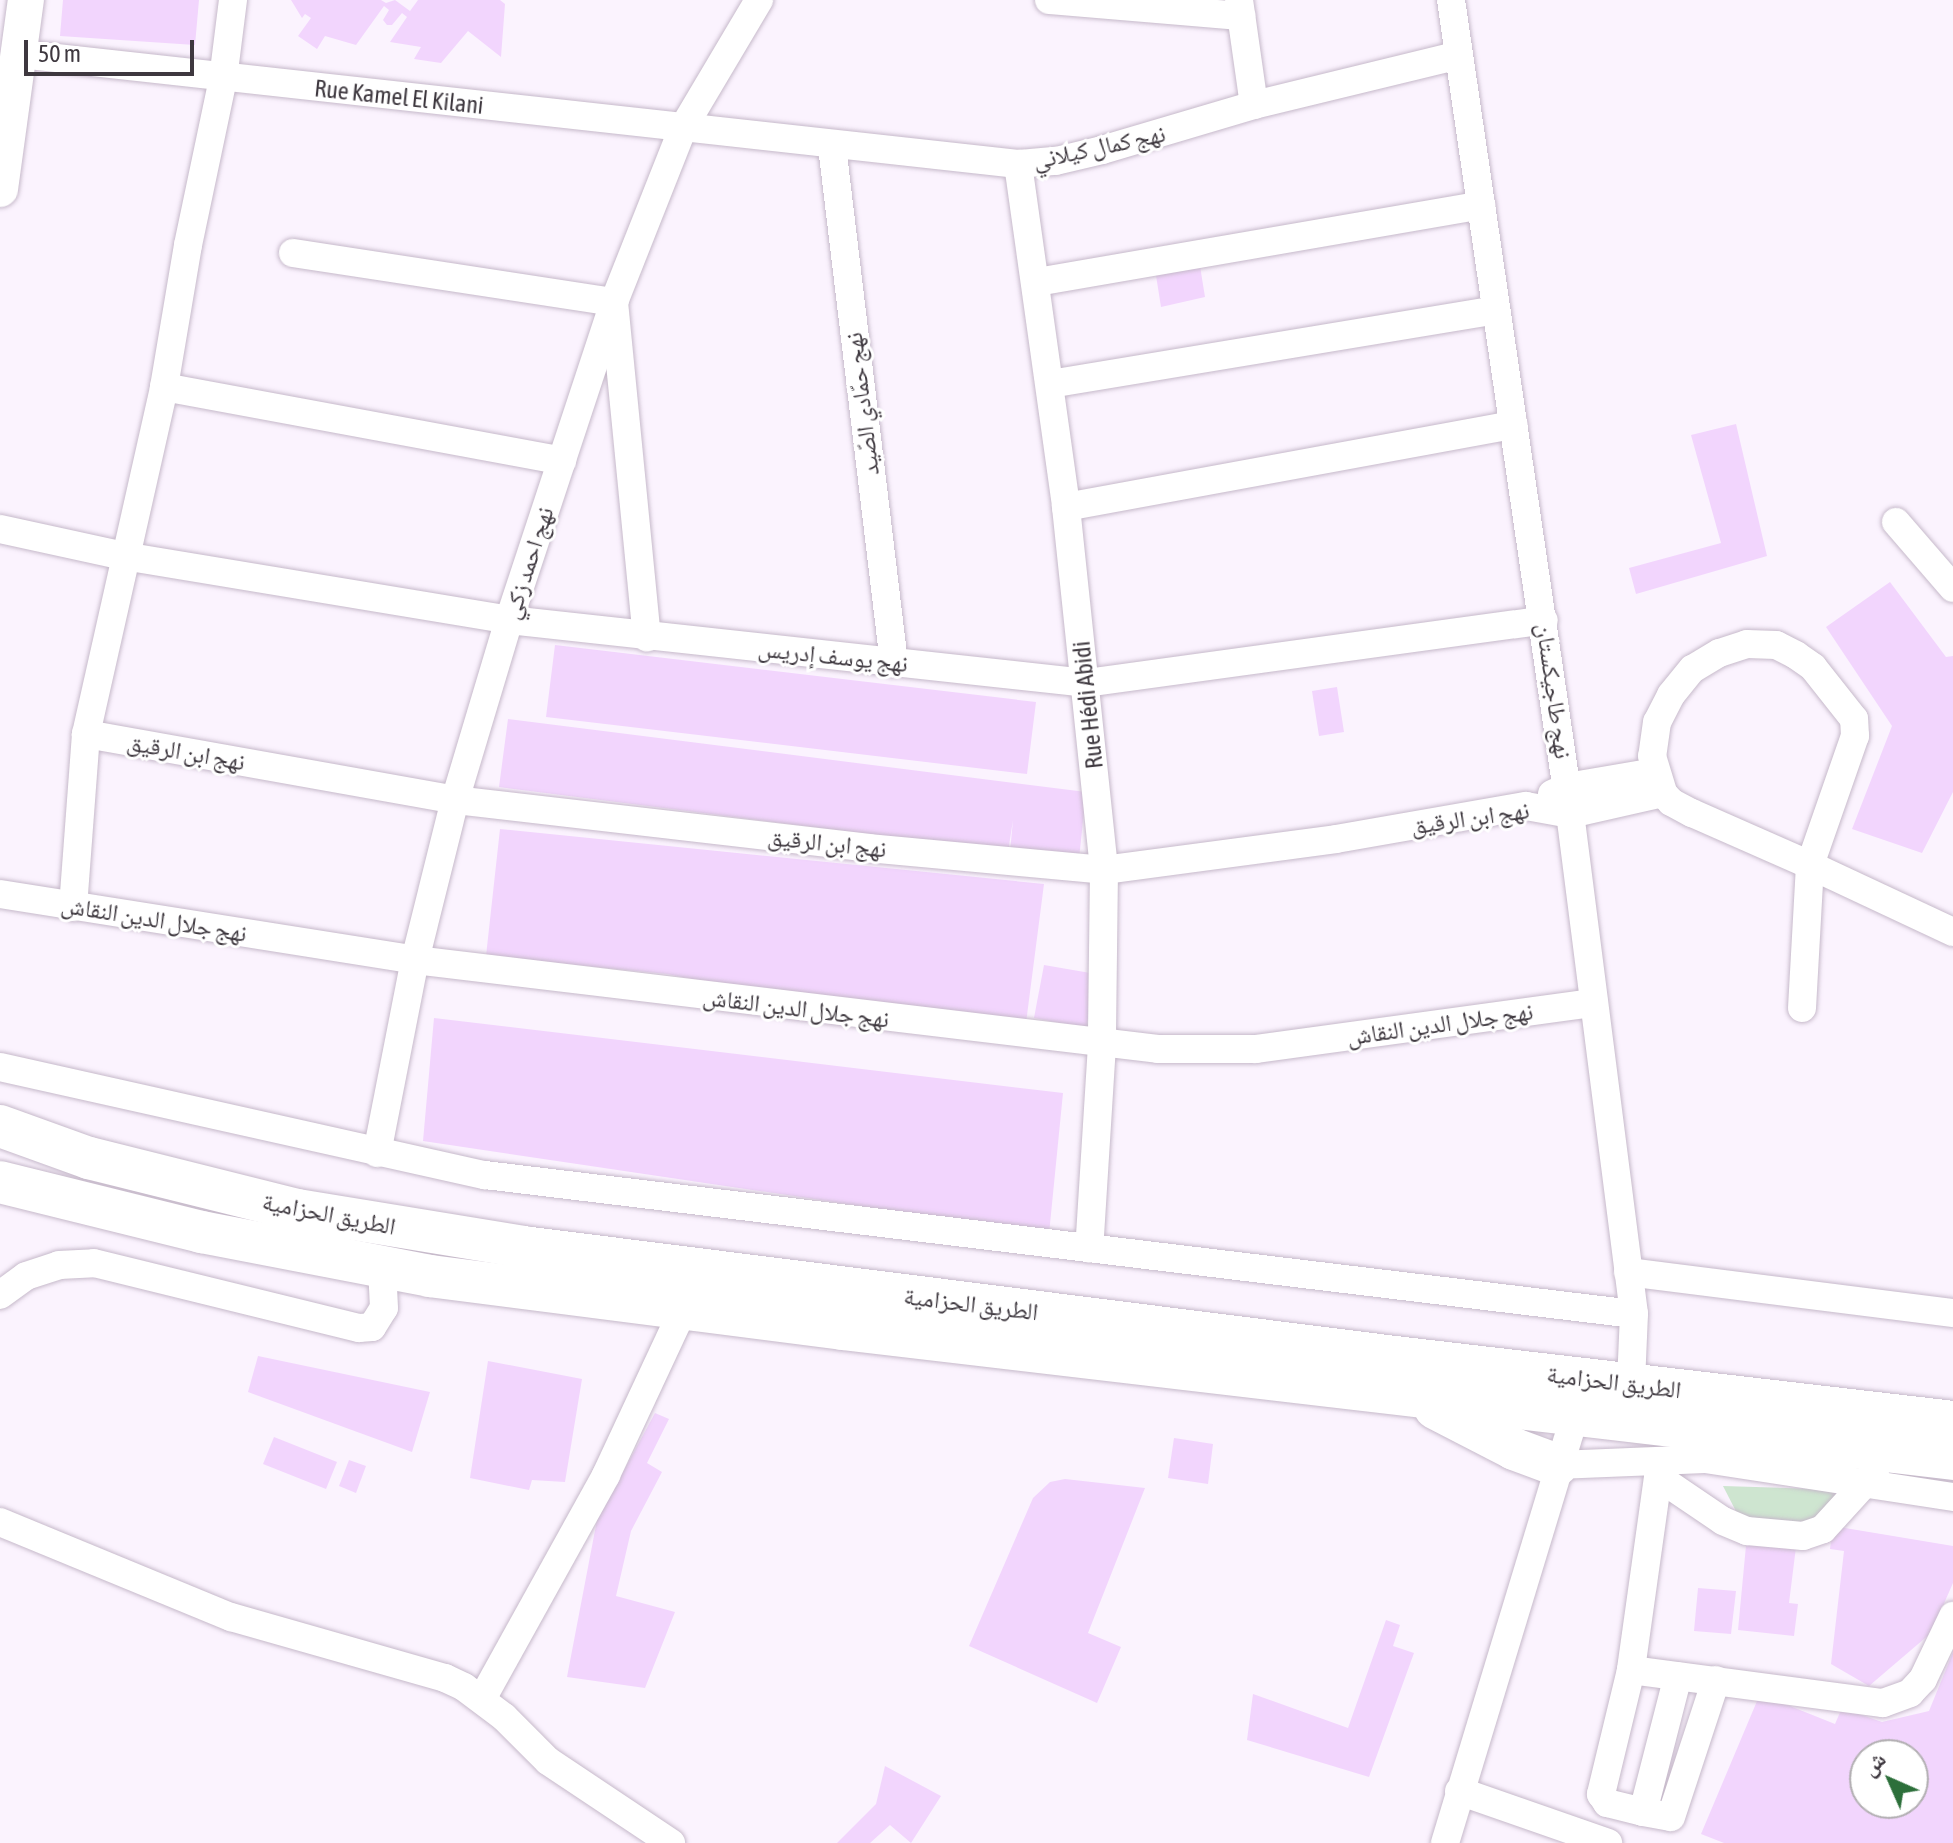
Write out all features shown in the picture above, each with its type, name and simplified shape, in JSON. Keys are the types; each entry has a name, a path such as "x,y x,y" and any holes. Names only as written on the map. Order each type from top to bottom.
{"highway":[{"name":"الطريق الحزامية","path":"0,1126 55,1148 104,1162 298,1210 430,1233 790,1283 1953,1422"},
{"name":"الطريق الحزامية","path":"0,1182 130,1214 382,1267 684,1308 1575,1415 1660,1454 1896,1450 1953,1459"},
{"path":"0,1212 43,1206 130,1214"},
{"path":"1405,1395 1528,1455 1557,1465"}],"main road":[{"path":"0,189 26,0"}],"street":[{"path":"73,907 86,734 164,387 188,245 223,79 233,0"},
{"name":"نهج احمد زكي","path":"377,1153 415,960 455,800 509,620 614,302 683,128 759,0"},
{"path":"1049,0 1240,8 1254,105"},
{"name":"نهج طاجيكستان","path":"1451,0 1569,800 1634,1314 1631,1384"},
{"name":"Rue Kamel El Kilani","path":"20,54 683,128"},
{"name":"نهج كمال كيلاني","path":"683,128 1018,164 1056,161 1254,105 1459,55"},
{"name":"نهج حمّادي الصّيد","path":"832,146 894,663"},
{"name":"Rue Hédi Abidi","path":"1018,164 1037,282 1066,507 1104,870 1102,1045 1089,1249"},
{"path":"1037,282 1481,205"},
{"path":"293,253 614,302 647,637"},
{"path":"1050,384 1496,310"},
{"path":"164,387 562,461"},
{"path":"1066,507 1514,425"},
{"path":"1896,522 1953,588"},
{"name":"نهج يوسف إدريس","path":"0,529 124,556 509,620 1086,683 1544,620"},
{"path":"1802,1008 1810,865 1855,736 1854,719 1813,667 1776,645 1747,644 1719,653 1692,669 1671,695 1657,722 1652,756 1659,783 1671,802 1692,813 1810,865 1953,932"},
{"name":"نهج ابن الرقيق","path":"86,734 455,800 868,848 1104,870 1336,839 1659,783"},
{"name":"نهج جلال الدين النقاش","path":"0,894 415,960 1102,1045 1200,1051 1256,1049 1594,1003"},
{"path":"0,1067 377,1153 533,1182 1634,1314"},
{"path":"0,1295 26,1276 48,1269 94,1263 359,1328 372,1327 384,1308 382,1267"},
{"path":"1628,1272 1953,1313"},
{"path":"482,1699 606,1475 684,1308"},
{"path":"1445,1843 1557,1465 1575,1415"},
{"path":"1660,1454 1736,1528 1803,1536 1823,1529 1896,1450"},
{"path":"1557,1465 1660,1454 1866,1481 1953,1497"},
{"path":"1660,1454 1631,1670 1601,1794 1607,1803 1671,1817 1716,1680"},
{"path":"0,1522 180,1599 272,1631 445,1678 482,1699 548,1761 671,1843"},
{"path":"1631,1670 1883,1703 1910,1693 1923,1679 1953,1616"},
{"path":"1643,1812 1678,1676"},
{"path":"1459,1791 1608,1843"}],"green space":[{"path":"1723,1486 1847,1490 1821,1527 1742,1523"}],"building":[{"path":"63,0 199,0 195,45 60,36"},
{"path":"291,0 381,0 386,3 395,0 410,11 418,0 500,0 505,4 501,57 468,31 441,63 414,59 421,47 390,42 407,17 402,13 392,25 387,25 383,20 389,10 384,6 356,45 325,36 317,49 298,36 311,18 305,14 302,18"},
{"path":"1199,260 1205,297 1161,307 1155,269"},
{"path":"1736,424 1767,556 1636,594 1629,568 1721,543 1691,435"},
{"path":"1890,582 1946,657 1953,656 1953,792 1922,853 1852,829 1892,726 1826,627"},
{"path":"555,645 1036,702 1027,774 546,717"},
{"path":"1337,687 1344,732 1319,736 1312,691"},
{"path":"508,719 1086,792 1079,859 1010,852 1013,820 1008,852 499,787"},
{"path":"500,829 1044,884 1026,1023 728,986 667,974 486,956"},
{"path":"1044,965 1096,974 1086,1028 1034,1018"},
{"path":"434,1018 1063,1093 1049,1234 423,1141"},
{"path":"258,1356 430,1392 412,1452 248,1392"},
{"path":"488,1361 582,1379 565,1482 532,1480 529,1490 470,1478"},
{"path":"655,1413 669,1419 647,1463 662,1472 631,1531 616,1596 675,1612 645,1688 567,1677 597,1520"},
{"path":"274,1437 337,1462 326,1489 263,1464"},
{"path":"1174,1438 1213,1444 1208,1484 1168,1478"},
{"path":"349,1460 366,1466 356,1493 339,1486"},
{"path":"1065,1479 1145,1488 1088,1633 1121,1647 1097,1703 969,1646 1033,1498 1050,1482"},
{"path":"1833,1526 1953,1546 1953,1583 1931,1633 1869,1686 1831,1664 1844,1551 1830,1549"},
{"path":"1747,1535 1797,1539 1789,1603 1798,1604 1794,1636 1738,1630"},
{"path":"1698,1588 1736,1591 1731,1634 1694,1631"},
{"path":"1386,1620 1400,1625 1393,1646 1414,1653 1369,1777 1247,1740 1253,1694 1348,1728"},
{"path":"1953,1652 1953,1843 1724,1843 1701,1834 1760,1694 1835,1724 1842,1708 1882,1722 1929,1711"},
{"path":"885,1766 941,1796 911,1843 890,1825 870,1843 837,1843 876,1804"}]}
